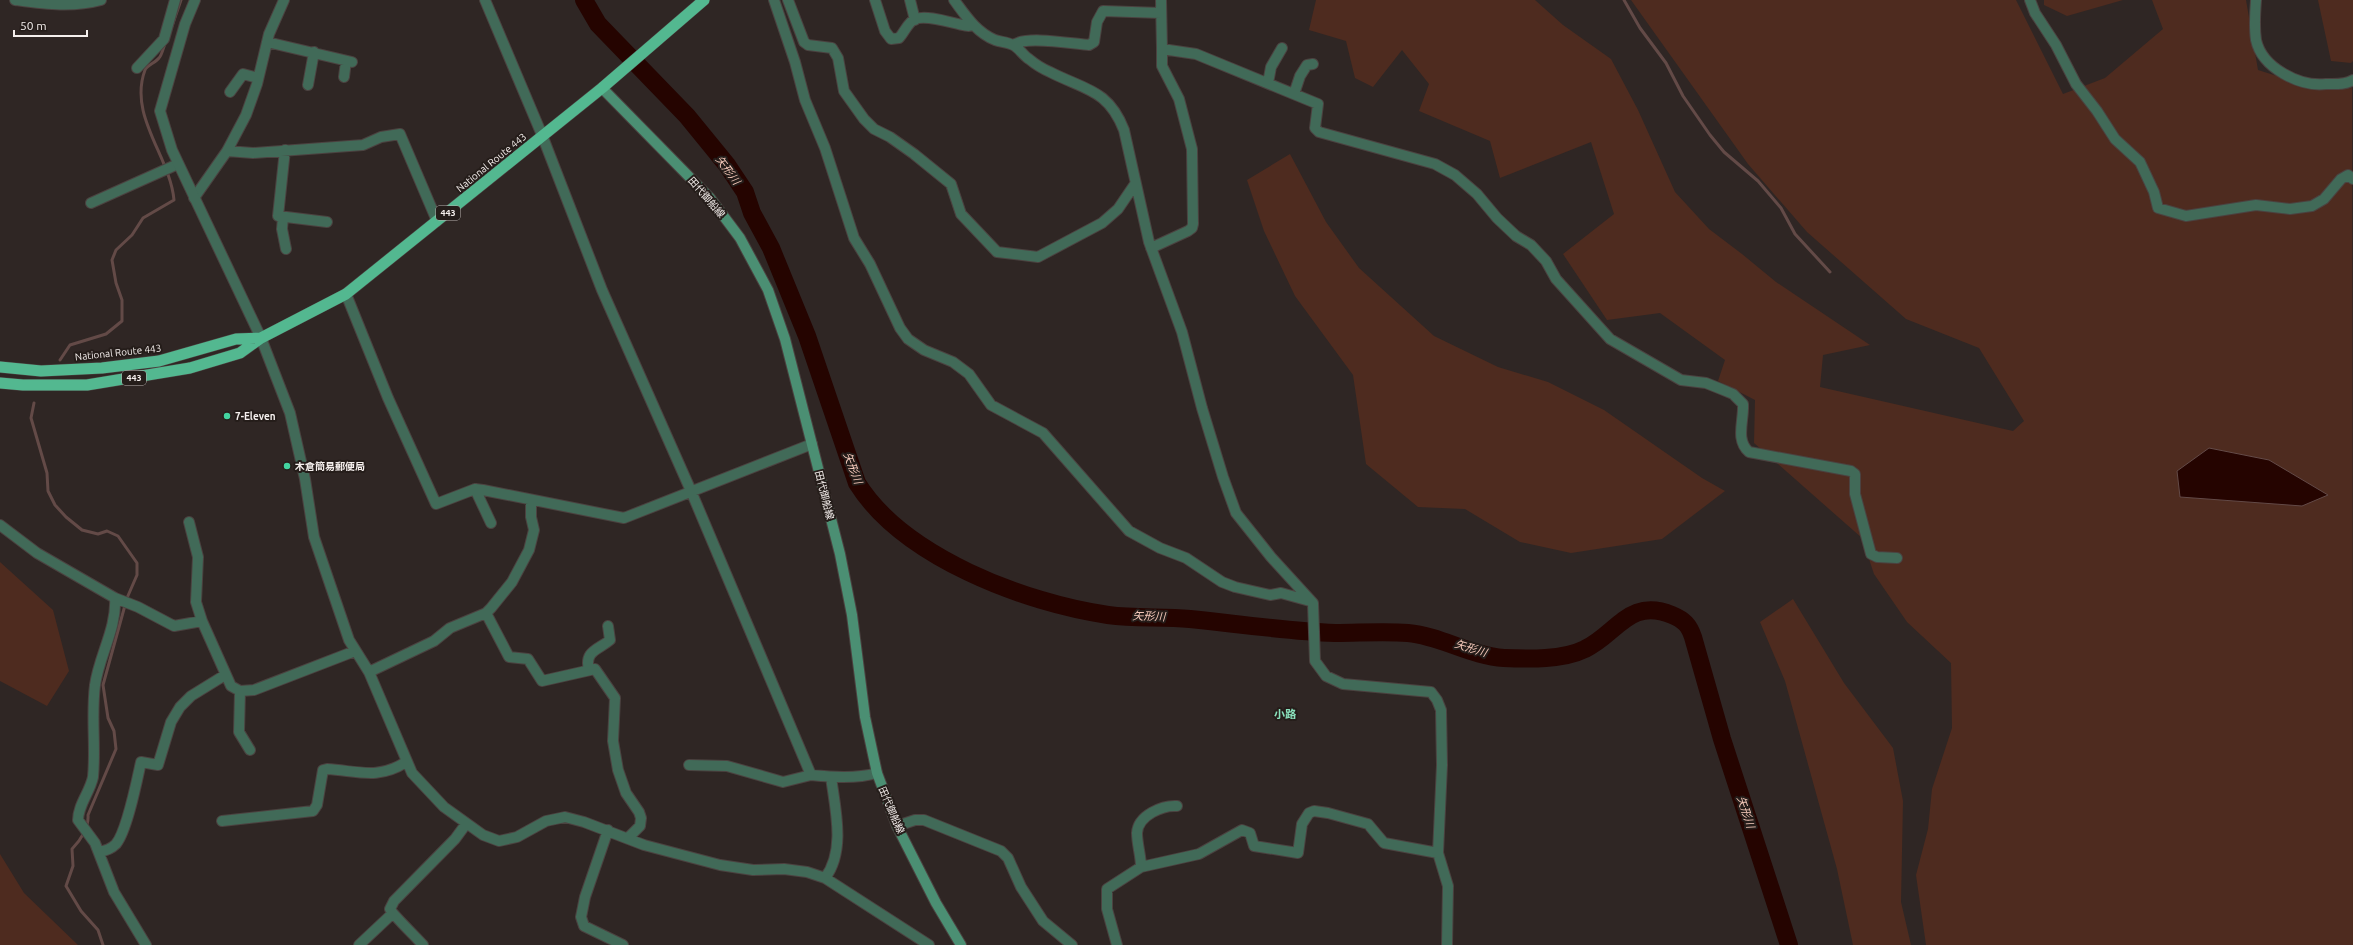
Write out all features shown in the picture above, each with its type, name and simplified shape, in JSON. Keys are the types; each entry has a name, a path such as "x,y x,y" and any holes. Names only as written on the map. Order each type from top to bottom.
{"highway":[{"name":"National Route 443","path":"0,383 23,385 86,385 190,368 240,353 261,338 346,294 602,88 704,0"},
{"name":"National Route 443","path":"0,368 41,371 102,368 159,361 236,339 261,338"}],"main road":[{"name":"田代御船線","path":"602,88 710,198 740,238 770,297 785,339 838,547 852,615 865,717 877,773 898,826 957,944"}],"street":[{"path":"15,0 63,6 81,5 101,0"},
{"path":"137,68 164,39 174,0"},
{"path":"195,0 185,24 160,111 178,164 261,338 290,413 305,479 314,538 339,614 355,651 369,672 406,762 421,785 466,824 483,835 499,841 517,837 546,821 558,817 572,818 608,830 644,845 720,865 753,870 807,872 825,878 929,945"},
{"path":"194,198 227,151 246,115 258,78 266,42 284,0"},
{"path":"485,0 542,135 602,290 691,491 810,775"},
{"path":"774,0 795,62 805,100 825,148 854,238 870,264 900,328 908,339 924,350 953,362 969,374 991,405 1001,412 1043,433 1129,531 1160,548 1186,558 1222,582 1235,587 1270,595 1281,592 1312,605"},
{"path":"788,0 804,42 808,45 829,46 836,52 844,91 864,119 874,129 890,137 914,154 951,184 961,214 997,252 1038,258 1102,222 1118,209 1135,184"},
{"path":"875,0 886,31 891,39 899,38 915,20 937,18 966,27 970,27 972,25"},
{"path":"910,0 915,20"},
{"path":"954,0 972,25 995,40 1014,45 1029,60 1049,72 1095,92 1107,101 1117,113 1124,130 1135,184 1151,248 1182,332 1222,477 1236,513 1252,535 1300,586 1312,605 1315,656 1320,669 1334,681 1343,684 1430,692 1437,700 1441,710 1442,765 1438,853 1448,886 1447,945"},
{"path":"1151,248 1188,231 1192,228 1193,224 1192,149 1179,99 1162,66 1160,0"},
{"path":"2030,0 2035,13 2056,45 2076,84 2097,111 2115,139 2140,162 2154,192 2158,208 2186,216 2256,205 2290,209 2312,206 2324,199 2340,179 2348,175 2353,179"},
{"path":"2256,0 2254,23 2257,42 2268,61 2287,77 2302,83 2319,85 2353,80"},
{"path":"1014,45 1024,41 1036,40 1089,45 1094,42 1097,22 1103,11 1161,13"},
{"path":"266,42 349,61 344,77"},
{"path":"1268,83 1271,67 1282,48"},
{"path":"1162,49 1196,54 1318,104 1315,128 1319,132 1435,164 1455,175 1477,194 1512,231 1531,246 1546,261 1556,279 1610,339 1681,380 1706,383 1733,394 1743,404 1741,439 1744,448 1749,452 1851,471 1855,474 1855,494 1871,554 1877,557 1897,558"},
{"path":"308,85 314,52"},
{"path":"1294,94 1300,76 1307,65 1313,64"},
{"path":"230,92 243,74 258,78"},
{"path":"227,151 253,153 364,145 381,137 400,134 437,221"},
{"path":"285,150 278,216 328,222"},
{"path":"91,203 178,164"},
{"path":"283,217 282,229 286,249"},
{"path":"346,294 388,398 436,504 475,489 578,507 624,518 812,444"},
{"path":"475,489 491,523"},
{"path":"369,672 434,641 450,628 486,613 501,597 523,565 534,530 530,517 531,500"},
{"path":"189,522 198,557 196,602 202,621 231,686 240,691 254,690 355,651"},
{"path":"0,525 37,553 117,599 138,607 174,626 202,621"},
{"path":"117,599 112,624 102,653 95,686 93,777 78,816 81,826 90,835 99,852 114,892 146,945"},
{"path":"486,613 510,657 528,660 542,681 589,670 596,670 615,698 613,741 618,770 626,793 639,812 641,818 640,826 628,838"},
{"path":"589,670 587,662 592,651 603,646 610,640 608,626"},
{"path":"99,852 109,849 116,843 133,796 141,762 158,764 174,715 191,696 225,675"},
{"path":"240,691 239,732 250,750"},
{"path":"222,821 313,811 317,805 323,770 327,769 381,774 390,772 406,762"},
{"path":"689,766 727,766 783,782 810,775 831,777 866,776 877,773"},
{"path":"825,878 834,866 836,845 836,810 831,777"},
{"path":"1141,867 1137,832 1139,826 1151,813 1162,806 1177,806"},
{"path":"1117,945 1107,908 1107,888 1141,867 1199,854 1242,830 1250,832 1254,846 1298,853 1302,824 1309,813 1314,811 1328,813 1368,824 1384,843 1438,853"},
{"path":"898,826 915,820 924,820 1001,852 1012,864 1021,887 1043,921 1072,945"},
{"path":"422,945 407,926 392,914 390,909 394,901 455,839 466,824"},
{"path":"608,830 585,897 581,917 584,926 623,945"},
{"path":"359,945 392,914"}],"shaded area":[{"path":"1316,0 1535,0 1563,25 1611,59 1638,110 1675,192 1709,229 1776,282 1870,345 1823,355 1820,387 2013,431 2024,421 1979,348 1906,319 1807,232 1748,164 1631,0 2016,0 2063,94 2105,78 2163,29 2152,0 2246,0 2258,70 2321,90 2352,88 2353,945 1926,945 1916,875 1928,829 1932,789 1952,728 1951,663 1907,622 1874,574 1862,538 1754,443 1755,400 1718,381 1725,360 1660,313 1607,320 1563,254 1614,214 1591,142 1500,178 1490,141 1419,111 1429,84 1402,50 1373,87 1355,78 1346,41 1309,30"},
{"path":"2044,0 2123,0 2067,16 2044,5"},
{"path":"2318,0 2353,0 2353,61 2351,63 2331,61"},
{"path":"1290,154 1326,222 1359,268 1434,336 1498,367 1548,382 1604,410 1702,478 1725,491 1662,539 1571,553 1520,542 1465,509 1418,507 1366,464 1353,375 1295,296 1264,231 1247,180"},
{"path":"2209,448 2269,460 2328,495 2302,506 2180,497 2177,471"},
{"path":"0,562 53,610 69,671 47,706 0,681"},
{"path":"1793,599 1844,683 1893,748 1903,801 1901,902 1911,945 1853,945 1837,869 1785,681 1760,622"},
{"path":"0,854 24,893 78,945 0,945"}],"waterway":[{"path":"172,26 181,0"},
{"name":"矢形川","path":"584,0 598,24 687,116 727,165 745,192 752,213 771,248 807,336 857,483 878,509 904,533 935,554 969,572 1040,600 1075,609 1118,616 1180,618 1317,632 1408,633 1432,638 1480,654 1504,658 1546,658 1576,653 1596,642 1634,614 1645,611 1657,611 1672,615 1686,623 1693,637 1722,739 1789,945"},
{"path":"1624,0 1640,28 1666,63 1683,96 1710,135 1724,152 1758,181 1781,208 1795,234 1830,272"},
{"path":"60,360 70,345 106,334 122,321 122,300 116,283 112,260 116,250 132,235 143,218 174,200 171,184 146,120 142,104 141,87 145,70 160,57 165,44"},
{"path":"34,403 31,418 47,473 48,491 55,505 66,517 82,530 98,534 107,531 118,536 137,563 137,575 127,598 103,685 108,718 114,731 116,749 88,815 86,829 72,849 73,866 66,886 81,911 98,930 103,945"}],"place":[{"name":"7-Eleven","path":"227,416"},
{"name":"木倉簡易郵便局","path":"287,466"}],"district":[{"name":"小路","path":"1285,714"}]}
